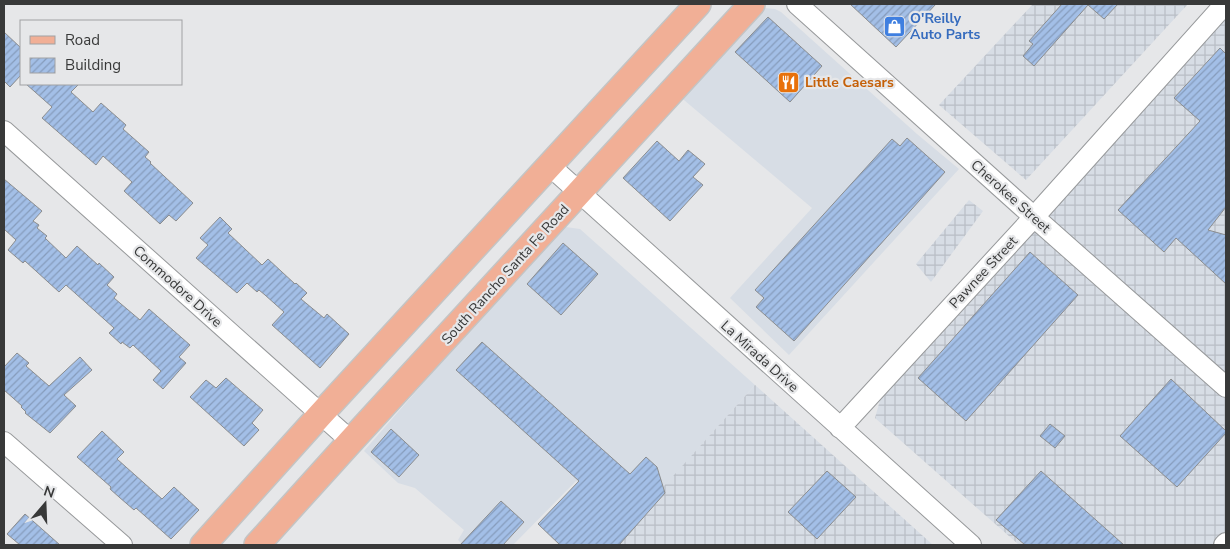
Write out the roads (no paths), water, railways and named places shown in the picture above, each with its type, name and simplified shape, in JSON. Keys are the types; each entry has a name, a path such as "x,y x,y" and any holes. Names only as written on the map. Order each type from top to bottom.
{"main road":[{"path":"203,545 698,4"},
{"name":"South Rancho Santa Fe Road","path":"257,545 752,4"}],"street":[{"name":"Cherokee Street","path":"797,4 1226,387"},
{"name":"Pawnee Street","path":"840,428 1034,217 1225,4"},
{"name":"Commodore Drive","path":"4,131 351,441"},
{"name":"La Mirada Drive","path":"549,165 971,545"},
{"path":"4,442 122,545"}],"place":[{"name":"O'Reilly Auto Parts","path":"894,26"},
{"name":"Little Caesars","path":"789,82"}]}
